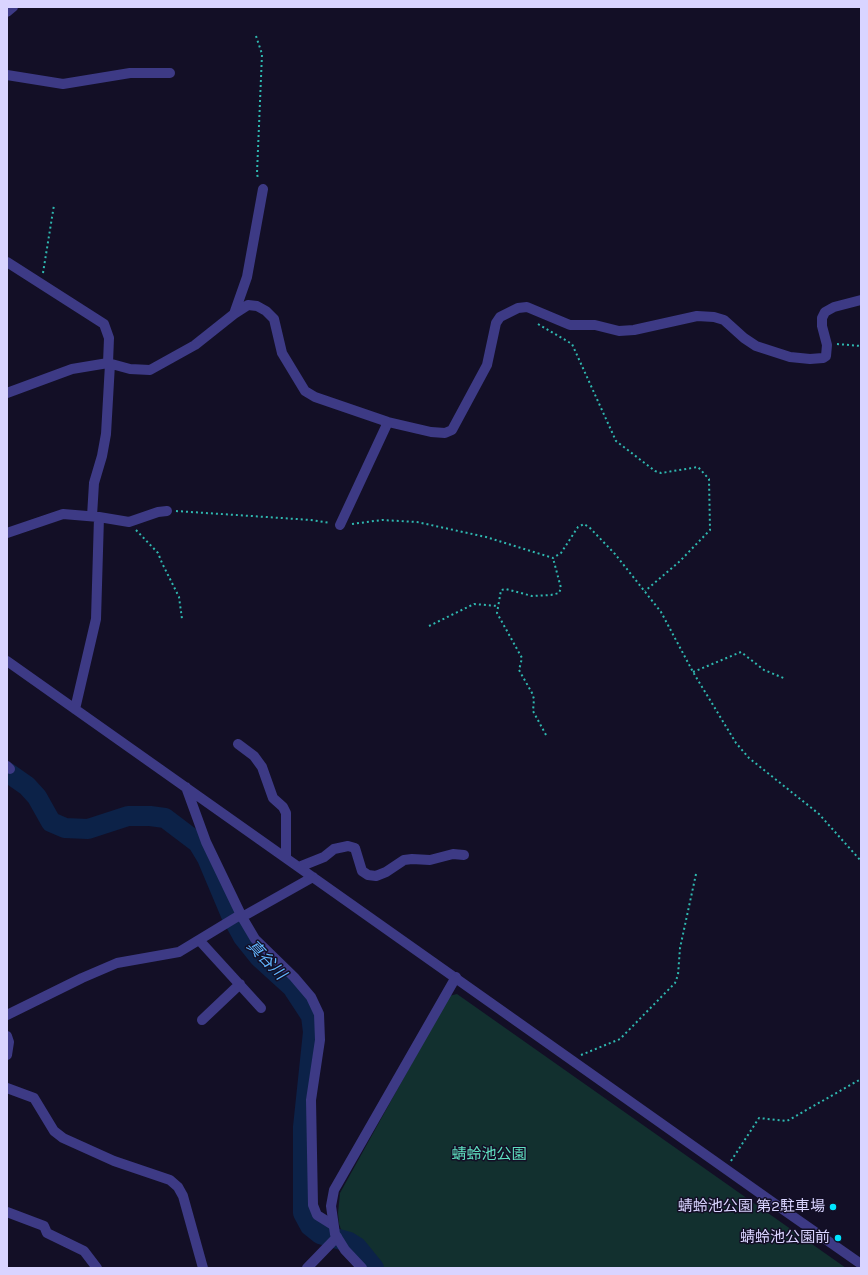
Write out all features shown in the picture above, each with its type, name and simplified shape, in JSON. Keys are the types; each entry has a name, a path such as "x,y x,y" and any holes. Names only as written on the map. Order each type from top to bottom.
{"street":[{"path":"7,12 13,7"},
{"path":"7,75 63,84 130,73 170,73"},
{"path":"234,314 247,277 263,189"},
{"path":"7,262 104,324 109,338 106,434 102,456 94,483 96,516 96,618 75,709"},
{"path":"7,393 72,369 109,364 130,369 150,370 195,346 234,314 248,305 257,306 266,311 274,319 282,353 305,391 314,397 388,422 431,432 445,433 452,430 487,365 496,323 500,317 518,308 533,309 554,320 570,325 595,325 619,331 634,330 697,316 714,317 724,320 744,338 756,346 790,357 823,358 826,356 826,343 822,326 822,318 826,312 834,307 861,300"},
{"path":"340,525 388,422"},
{"path":"7,533 63,514 96,516 129,522 158,512 167,511"},
{"path":"7,661 861,1264"},
{"path":"238,744 254,756 262,767 273,798 283,807 286,814 286,858"},
{"path":"186,787 206,842 241,916 255,939 294,977 311,997 319,1014 320,1040 311,1100 312,1206 317,1215 333,1225"},
{"path":"299,867 324,857 334,849 348,846 355,848 362,871 368,875 376,876 386,872 404,860 430,860 453,854 464,855"},
{"path":"7,1015 82,978 117,964 179,952 313,877"},
{"path":"199,940 261,1008"},
{"path":"362,1268 344,1250 337,1237 333,1225 331,1206 334,1190 456,977"},
{"path":"202,1020 240,984"},
{"path":"7,1036 9,1042 7,1056"},
{"path":"7,1088 34,1098 54,1131 63,1138 114,1161 170,1180 183,1196 203,1268"},
{"path":"7,1212 44,1226 47,1233 84,1251 97,1268"},
{"path":"307,1268 337,1237"}],"path":[{"path":"256,36 262,54 257,173 263,189"},
{"path":"40,283 54,205"},
{"path":"535,323 572,344 616,441 655,472 661,473 698,467 709,479 710,530 680,561 645,591"},
{"path":"826,343 861,346"},
{"path":"167,511 311,520 340,525 382,520 417,522 486,537 553,558 561,553 578,527 584,524 615,554 661,612 693,672 736,743 749,758 805,801 819,814 861,861"},
{"path":"129,522 158,552 179,597 182,619"},
{"path":"546,735 533,710 534,699 532,693 519,670 522,658 497,613 501,590 506,589 532,596 551,596 559,593 561,588 553,558"},
{"path":"429,626 474,604 498,606"},
{"path":"693,672 741,652 764,670 786,679"},
{"path":"571,1059 620,1039 675,983 678,975 680,948 696,874"},
{"path":"726,1169 759,1118 788,1121 861,1079"}],"green space":[{"name":"蜻蛉池公園","path":"457,994 846,1268 379,1268 361,1244 343,1235 339,1224 338,1213 340,1193 449,996"}],"waterway":[{"name":"真谷川","path":"7,772 27,786 37,797 51,822 65,828 88,829 128,816 150,816 165,818 198,843 207,858 231,915 243,937 259,957 292,987 311,1016 313,1032 303,1127 303,1213 310,1226 320,1234 349,1242 357,1247 374,1268"}],"place":[{"name":"蜻蛉池公園 第2駐車場","path":"833,1207"},
{"name":"蜻蛉池公園前","path":"838,1238"}]}
